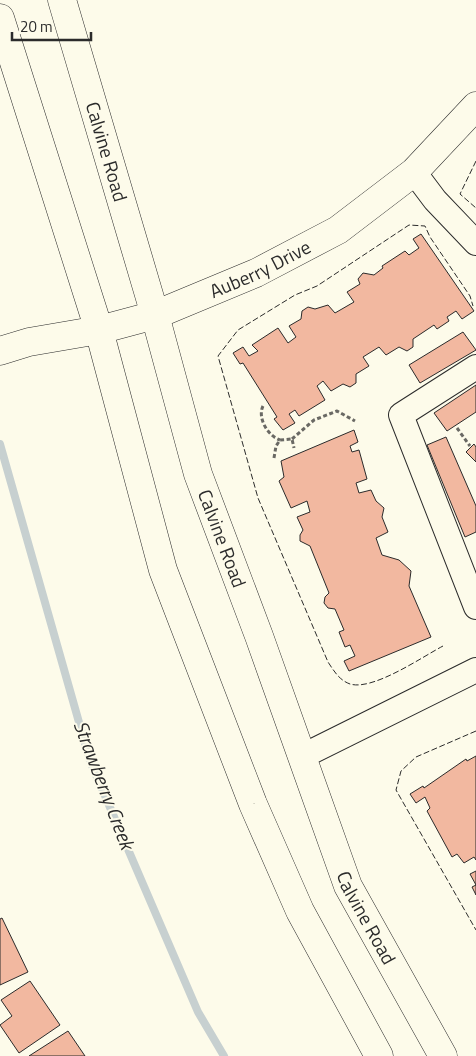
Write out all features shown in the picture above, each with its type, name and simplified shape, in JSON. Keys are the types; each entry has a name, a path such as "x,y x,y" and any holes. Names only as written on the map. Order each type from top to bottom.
{"main road":[{"name":"Calvine Road","path":"62,0 155,314 198,474 303,756 348,886 443,1056"},
{"path":"0,18 99,330 163,570 253,804 300,911 379,1056"},
{"name":"Auberry Drive","path":"0,352 29,342 99,330 155,314 256,273 338,230 414,172 476,106"}],"street":[{"path":"414,172 435,200 476,243"},
{"path":"476,367 401,415 476,607"},
{"path":"303,756 476,670"}],"path":[{"path":"263,406 260,412 262,421 275,438 280,440 292,439 314,420 336,411 355,421"},
{"path":"457,428 470,446"},
{"path":"292,439 294,448"},
{"path":"274,458 276,446 280,440"}],"building":[{"path":"421,234 474,311 462,319 456,311 447,317 449,321 437,329 434,325 413,339 413,347 407,351 399,347 386,355 379,347 363,357 369,366 356,374 356,383 350,387 343,384 331,391 323,381 317,386 325,400 299,416 295,410 289,414 295,423 283,430 274,419 277,417 243,363 240,364 233,353 243,347 249,356 258,351 252,345 278,328 288,343 296,337 289,326 301,319 302,311 308,307 315,309 328,305 335,313 354,302 347,292 360,284 358,279 363,273 374,275 383,268 382,266 405,251 409,255 419,248 413,239"},
{"path":"463,332 476,350 420,383 409,365"},
{"path":"476,385 476,412 447,431 434,413"},
{"path":"354,430 358,442 350,446 352,452 359,450 367,479 356,483 359,493 371,490 376,501 384,508 382,517 388,532 376,538 382,555 399,560 411,571 409,586 431,637 349,671 344,661 355,656 350,645 345,647 339,632 344,630 335,609 328,608 324,603 325,597 329,593 310,546 300,541 300,535 303,530 297,517 310,512 307,501 291,508 279,481 284,477 281,461"},
{"path":"446,437 476,506 476,532 465,537 427,445"},
{"path":"474,444 476,447 476,462 466,452"},
{"path":"476,756 476,860 474,857 464,863 457,854 452,857 427,811 430,808 425,797 416,803 410,794 423,786 424,788 466,759 467,761"},
{"path":"476,871 476,885 470,874"},
{"path":"476,885 476,895 472,887"},
{"path":"2,918 28,972 0,985 0,919"},
{"path":"30,981 60,1025 19,1053 0,1025 12,1016 1,1000"},
{"path":"68,1031 85,1056 29,1056"}],"waterway":[{"name":"Strawberry Creek","path":"0,444 90,761 198,1012 224,1056"}],"fence":[{"path":"476,161 460,194 476,208"},
{"path":"443,646 397,672 371,683 350,684 340,678 335,672 328,662 258,498 218,356 238,330 295,295 317,286 409,225 425,226 430,237 470,296 473,306"},
{"path":"476,731 416,757 401,771 396,790 476,930"}]}
